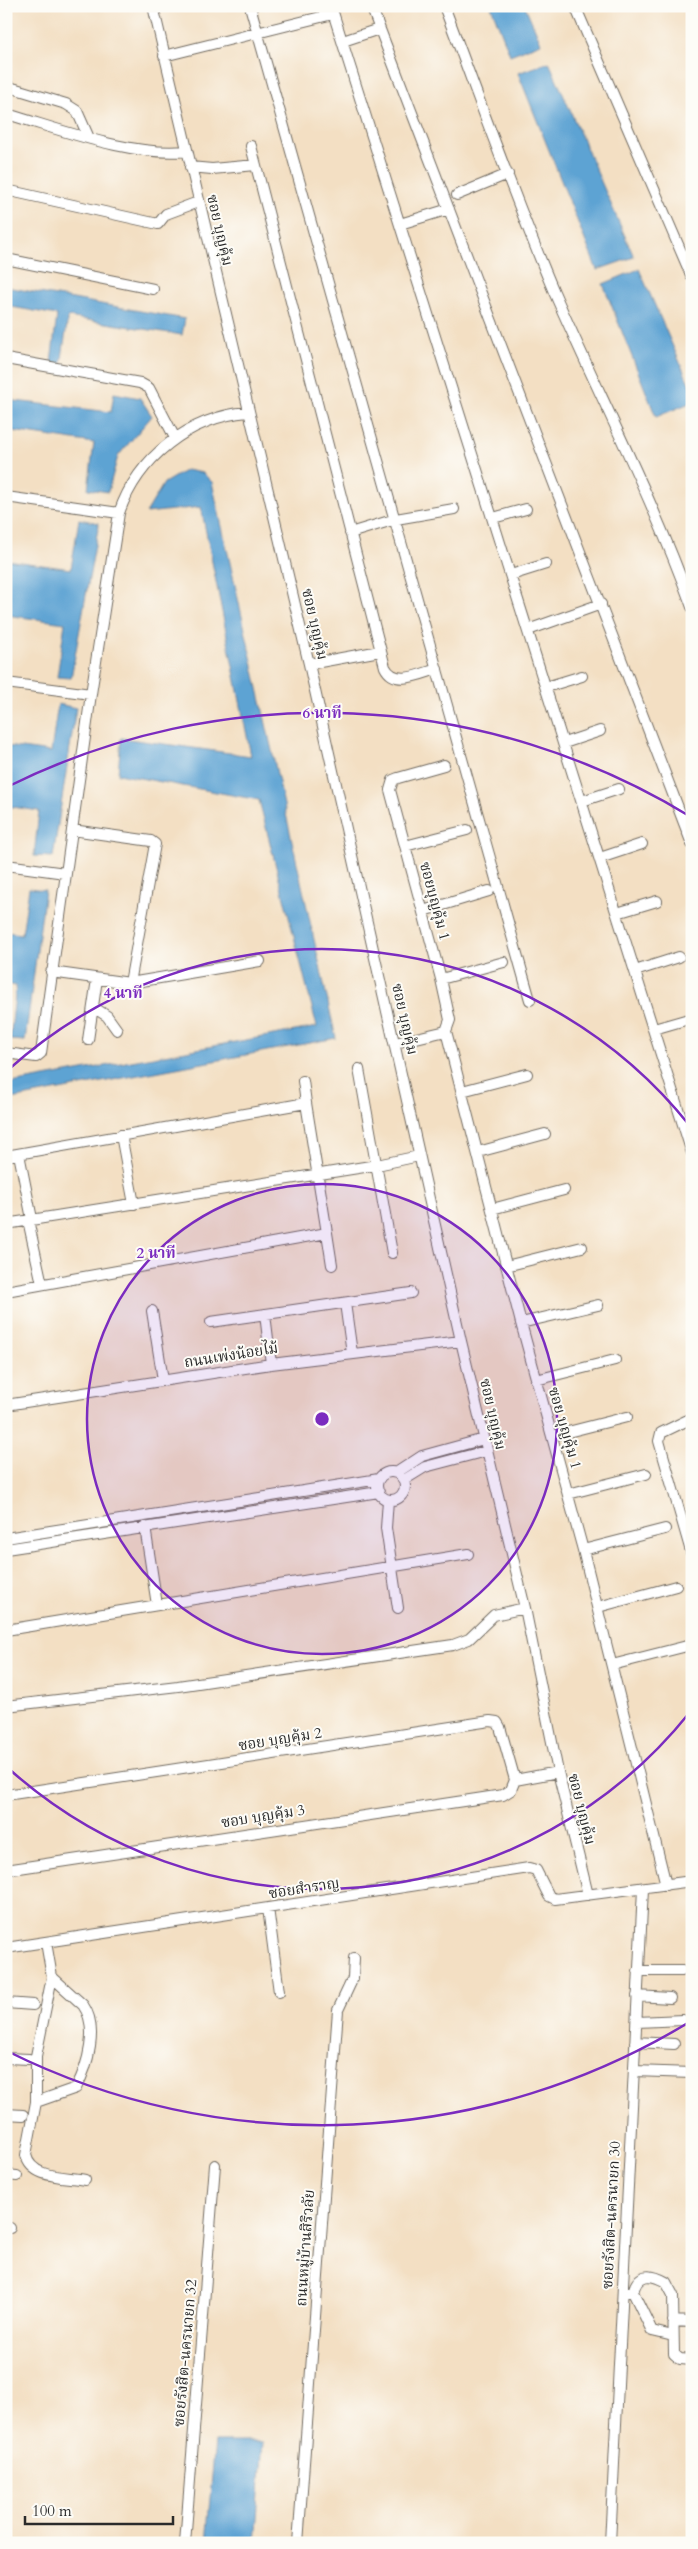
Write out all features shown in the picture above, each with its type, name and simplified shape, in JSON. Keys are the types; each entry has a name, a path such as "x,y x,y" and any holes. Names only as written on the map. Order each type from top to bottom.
{"street":[{"name":"ซอย บุญคุ้ม","path":"153,6 186,152 309,664 486,1451 525,1608 558,1772 588,1895"},
{"path":"250,6 530,1000"},
{"path":"371,6 692,844"},
{"path":"444,6 554,290 626,446 670,549 692,607"},
{"path":"575,6 692,277"},
{"path":"164,56 332,10 692,1153"},
{"path":"343,41 379,29"},
{"path":"6,86 66,104 77,111 89,138"},
{"path":"10,115 89,138 151,152 168,154 186,152"},
{"path":"251,146 385,667 393,677 406,678 437,669"},
{"path":"190,167 212,169 256,165"},
{"path":"457,195 508,174"},
{"path":"6,190 158,224 166,214 198,202"},
{"path":"400,224 449,209"},
{"path":"6,259 153,289"},
{"path":"6,359 140,383 149,388 175,438"},
{"path":"6,1053 36,1057 40,1055 91,694 119,513 132,482 142,469 175,438 209,419 229,413 248,412"},
{"path":"6,497 119,513"},
{"path":"350,533 396,520 454,508"},
{"path":"493,518 526,509"},
{"path":"511,574 546,564"},
{"path":"528,630 601,604"},
{"path":"309,664 380,652"},
{"path":"546,687 582,676"},
{"path":"6,682 91,694"},
{"path":"564,742 600,732"},
{"name":"ซอยบุญคุ้ม 1","path":"444,765 393,780 390,790 441,979 450,1020 446,1031"},
{"path":"582,801 620,789"},
{"path":"72,830 151,841 156,844 130,983"},
{"path":"405,846 467,830"},
{"path":"600,858 642,844"},
{"path":"6,865 65,873"},
{"path":"423,911 489,891"},
{"path":"617,913 657,901"},
{"path":"635,971 679,957"},
{"path":"51,972 130,983 260,961"},
{"path":"441,979 504,962"},
{"path":"88,1040 98,979"},
{"path":"93,1007 107,1016 117,1030"},
{"path":"654,1029 692,1018"},
{"path":"395,1042 446,1031"},
{"name":"ซอย บุญคุ้ม 1","path":"446,1031 536,1380 598,1607 666,1885"},
{"path":"359,1069 392,1253"},
{"path":"462,1091 526,1074"},
{"path":"303,1081 332,1265"},
{"path":"6,1156 306,1103"},
{"path":"478,1152 545,1134"},
{"path":"121,1135 134,1204"},
{"path":"19,1154 42,1284"},
{"path":"6,1224 376,1165 419,1156"},
{"path":"492,1209 564,1190"},
{"path":"6,1291 327,1233"},
{"path":"506,1266 582,1247"},
{"path":"211,1322 411,1293"},
{"path":"345,1303 352,1353"},
{"path":"522,1323 598,1305"},
{"path":"152,1311 163,1380"},
{"path":"265,1314 271,1364"},
{"name":"ถนนเพ่งน้อยไม้","path":"6,1405 271,1364 461,1341"},
{"path":"536,1380 615,1360"},
{"path":"552,1436 628,1417"},
{"path":"692,1418 661,1433 659,1441 692,1555"},
{"path":"396,1473 422,1456 484,1439"},
{"path":"404,1480 425,1467 486,1451"},
{"path":"6,1538 379,1479 388,1472 396,1473 404,1480 405,1489 401,1497 388,1500"},
{"path":"568,1494 646,1474"},
{"path":"378,1492 379,1479"},
{"path":"6,1548 378,1492 388,1500"},
{"path":"388,1500 386,1528 398,1608"},
{"path":"145,1527 157,1605"},
{"path":"583,1550 664,1529"},
{"path":"6,1630 468,1554"},
{"path":"598,1607 676,1586"},
{"path":"6,1706 178,1686 453,1645 469,1639 494,1615 525,1608"},
{"path":"612,1665 691,1645"},
{"name":"ซอย บุญคุ้ม 2","path":"6,1795 490,1721 497,1722 500,1727 515,1780"},
{"path":"515,1780 558,1772"},
{"name":"ซอบ บุญคุ้ม 3","path":"6,1870 502,1795 511,1790 515,1780"},
{"name":"ซอยสำราญ","path":"6,1948 529,1868 536,1870 551,1898 588,1895"},
{"path":"588,1895 692,1881"},
{"name":"ซอยรังสิต-นครนายก 30","path":"610,2543 628,2292 634,2071 643,1888"},
{"path":"268,1908 279,1992"},
{"path":"46,1942 52,1977 38,2042 36,2102 26,2155 28,2164 37,2172 85,2180"},
{"name":"ถนนหมู่บ้านสิริวลัย","path":"298,2543 338,2010 353,1978 354,1958"},
{"path":"638,1971 682,1971"},
{"path":"36,2102 76,2088 90,2045 92,2031 87,2011 52,1977"},
{"path":"637,1996 670,1998"},
{"path":"6,2003 33,2004"},
{"path":"636,2022 683,2020"},
{"path":"636,2042 674,2044"},
{"path":"6,2058 29,2059"},
{"path":"634,2071 692,2073"},
{"path":"6,2114 23,2115"},
{"name":"ซอยรังสิต-นครนายก 32","path":"185,2543 215,2166"},
{"path":"673,2336 652,2331 628,2292 640,2277 648,2275 666,2282 673,2295 674,2354 676,2358 692,2360"},
{"path":"673,2321 692,2322"}],"water":[{"path":"491,6 525,6 541,43 510,55"},
{"path":"549,62 634,257 597,270 518,73"},
{"path":"639,269 692,390 692,402 656,417 603,284"},
{"path":"6,287 185,319 182,335 68,317 61,365 51,363 57,315 6,306"},
{"path":"114,393 140,398 152,416 118,456 108,492 88,489 94,443 6,430 6,400 111,412"},
{"path":"186,470 203,473 212,482 336,1038 6,1100 6,1084 317,1027 259,800 118,774 121,738 251,756 201,507 146,513 164,483"},
{"path":"79,519 99,523 71,678 57,677 65,623 6,615 6,560 71,569"},
{"path":"58,704 76,708 53,857 34,856 39,811 6,806 6,746 51,752"},
{"path":"29,888 45,890 25,1041 10,1040 16,986 6,984 6,932 22,934"},
{"path":"215,2442 263,2442 255,2543 206,2543"}]}
